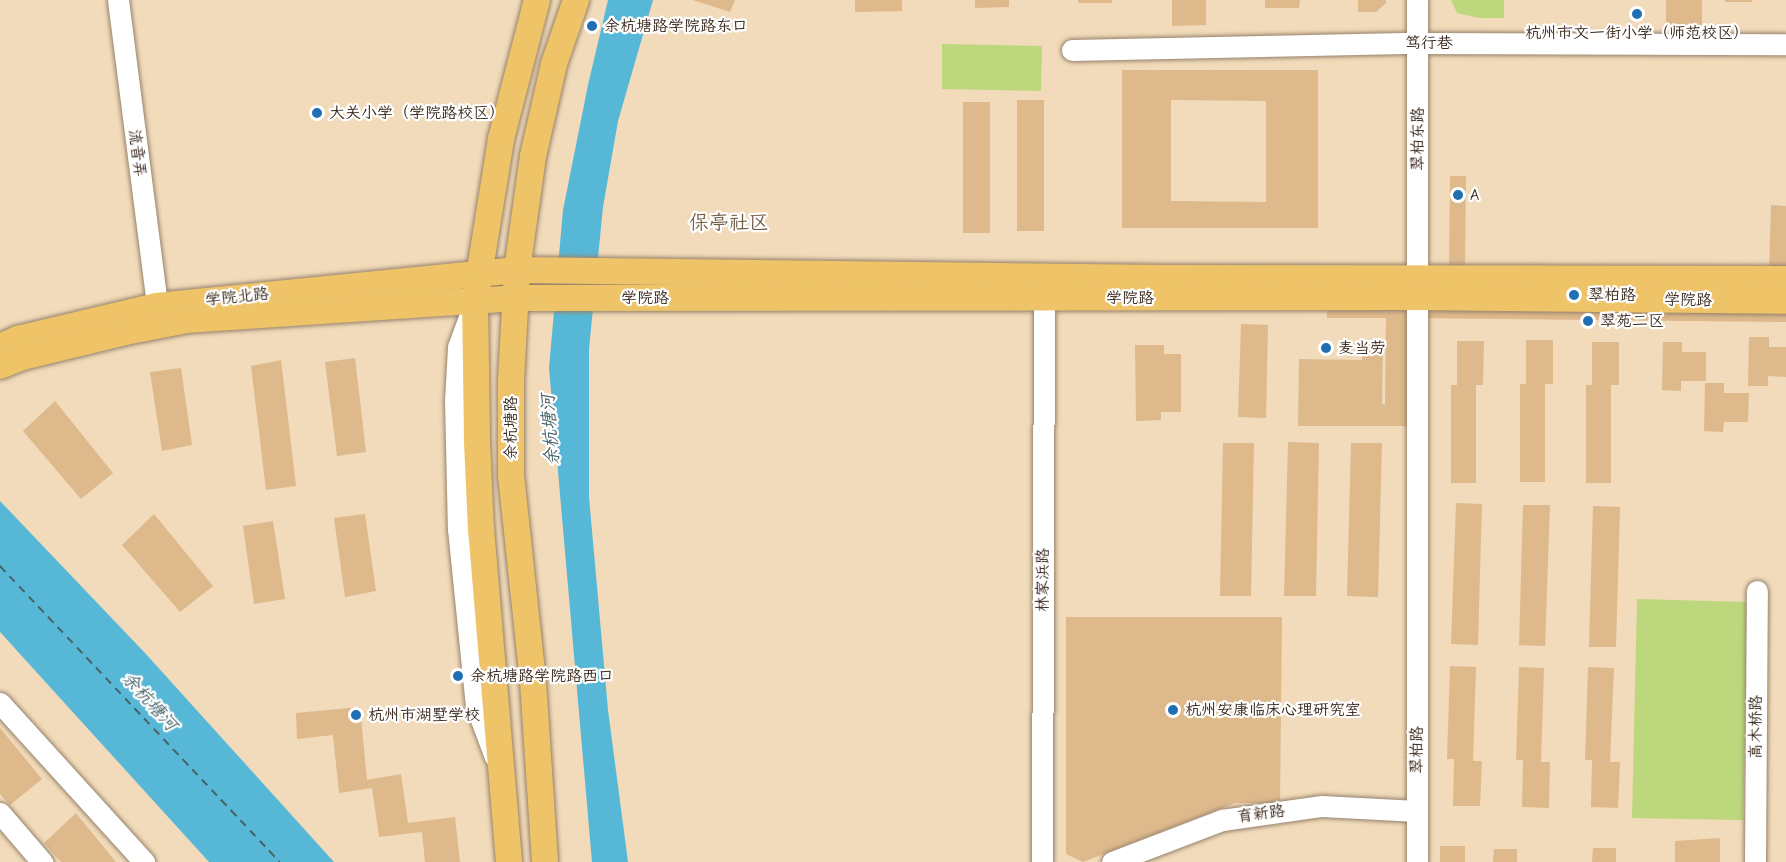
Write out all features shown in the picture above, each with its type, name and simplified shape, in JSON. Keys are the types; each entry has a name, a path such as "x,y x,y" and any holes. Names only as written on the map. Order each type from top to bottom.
{"main road":[{"name":"余杭塘路","path":"509,862 481,530 475,300 501,139 537,0"},
{"name":"余杭塘路","path":"544,862 533,681 511,475 511,381 518,298 517,270 533,156 554,64 576,0"},
{"name":"学院路","path":"480,273 517,270 1105,278 1417,287 1786,302"},
{"name":"学院北路","path":"0,347 18,339 157,306 480,273"},
{"name":"学院路","path":"475,300 556,297 1044,298 1786,279"},
{"name":"学院北路","path":"0,366 22,357 124,332 187,320 475,300"}],"street":[{"name":"流音弄","path":"118,0 157,306"},
{"name":"翠柏东路","path":"1417,0 1417,287"},
{"name":"笃行巷","path":"1072,50 1417,43 1786,44"},
{"name":"翠柏路","path":"1417,287 1417,862"},
{"name":"林家浜路","path":"1042,862 1044,298"},
{"name":"高木桥路","path":"1755,862 1757,591"},
{"path":"0,703 144,862"},
{"name":"育新路","path":"1112,862 1222,820 1322,806 1417,811"},
{"path":"0,813 42,862"}],"green space":[{"path":"1451,0 1504,0 1504,18 1479,18 1457,13"},
{"path":"942,44 1042,46 1041,91 942,89"},
{"path":"1637,599 1748,602 1743,820 1632,818"}],"water":[{"path":"608,0 653,0 618,121 603,207 589,349 589,497 608,710 628,862 592,862 549,368 563,210"},
{"name":"余杭塘河","path":"0,501 145,653 334,862 209,862 0,632"}],"building":[{"path":"693,0 735,0 730,12"},
{"path":"855,0 902,0 902,11 855,12"},
{"path":"975,0 1009,0 1009,7 975,8"},
{"path":"1078,0 1112,0 1112,3 1078,3"},
{"path":"1172,0 1206,0 1206,25 1172,26"},
{"path":"1265,0 1300,0 1299,8 1265,8"},
{"path":"1358,0 1386,0 1386,3 1376,12 1358,12"},
{"path":"1666,0 1702,0 1702,25 1666,25"},
{"path":"1725,0 1752,0 1752,2 1725,2"},
{"path":"1122,70 1318,70 1318,228 1122,228","holes":["1171,100 1266,101 1266,202 1171,201"]},
{"path":"1017,100 1044,100 1044,231 1017,231"},
{"path":"963,102 990,102 990,233 963,233"},
{"name":"翠柏路","path":"1450,176 1466,176 1465,268 1769,274 1771,205 1786,206 1786,322 1410,318 1408,426 1298,426 1299,359 1362,360 1362,342 1383,343 1382,404 1385,405 1386,318 1327,318 1328,267 1449,268"},
{"path":"1241,324 1268,325 1266,418 1238,417"},
{"path":"1749,337 1769,337 1769,347 1786,347 1786,377 1768,376 1768,386 1748,386"},
{"path":"1526,340 1553,340 1553,384 1545,384 1545,482 1520,482 1520,384 1526,384"},
{"path":"1457,341 1484,341 1483,385 1476,385 1476,483 1451,483 1451,385 1457,385"},
{"path":"1592,342 1619,342 1619,385 1611,385 1611,483 1586,483 1586,385 1592,385"},
{"path":"1663,342 1682,342 1682,352 1706,352 1706,381 1681,381 1681,391 1662,390"},
{"path":"1135,345 1164,345 1164,354 1181,354 1181,412 1161,412 1161,420 1136,421"},
{"path":"355,358 366,452 337,456 325,362"},
{"path":"281,360 296,486 266,490 251,366"},
{"path":"181,368 192,445 162,451 150,372"},
{"path":"1705,383 1724,383 1724,393 1749,393 1748,422 1724,422 1723,432 1704,431"},
{"path":"55,401 113,473 81,499 23,431"},
{"path":"1288,442 1319,443 1316,596 1284,596"},
{"path":"1223,443 1254,443 1251,596 1220,596"},
{"path":"1351,443 1382,443 1378,597 1347,596"},
{"path":"1456,503 1482,504 1478,645 1451,644"},
{"path":"1523,505 1550,505 1545,646 1519,645"},
{"path":"1593,506 1620,507 1616,647 1589,647"},
{"path":"154,514 213,586 180,612 122,545"},
{"path":"365,514 376,591 345,597 334,518"},
{"path":"273,521 285,599 254,604 243,526"},
{"name":"杭州安康临床心理研究室","path":"1066,617 1282,617 1280,803 1235,803 1083,862 1066,854"},
{"path":"1450,666 1476,667 1473,761 1482,761 1480,806 1453,806 1454,759 1447,759"},
{"path":"1519,667 1544,668 1541,762 1550,762 1549,808 1522,807 1523,760 1516,760"},
{"path":"1588,667 1614,668 1610,762 1620,762 1618,808 1591,807 1592,760 1585,760"},
{"path":"360,707 367,780 401,774 408,823 455,817 460,862 425,862 422,832 379,837 372,788 339,793 333,735 297,739 296,713"},
{"path":"0,728 42,779 10,805 0,794"},
{"path":"76,813 116,862 61,862 44,843"},
{"path":"1720,838 1720,862 1675,862 1675,841"},
{"path":"1440,846 1465,846 1465,862 1440,862"},
{"path":"1593,848 1616,848 1616,862 1592,862"},
{"path":"1494,849 1517,849 1517,862 1493,862"}],"ferry route":[{"path":"0,566 280,862"}],"place":[{"name":"杭州市文一街小学（师范校区）","path":"1637,14"},
{"name":"余杭塘路学院路东口","path":"592,26"},
{"name":"大关小学（学院路校区）","path":"317,113"},
{"name":"A","path":"1458,195"},
{"name":"翠柏路","path":"1574,295"},
{"name":"翠苑二区","path":"1588,321"},
{"name":"麦当劳","path":"1326,348"},
{"name":"余杭塘路学院路西口","path":"458,676"},
{"name":"杭州安康临床心理研究室","path":"1173,710"},
{"name":"杭州市湖墅学校","path":"356,715"}],"district":[{"name":"保亭社区","path":"729,222"}]}
